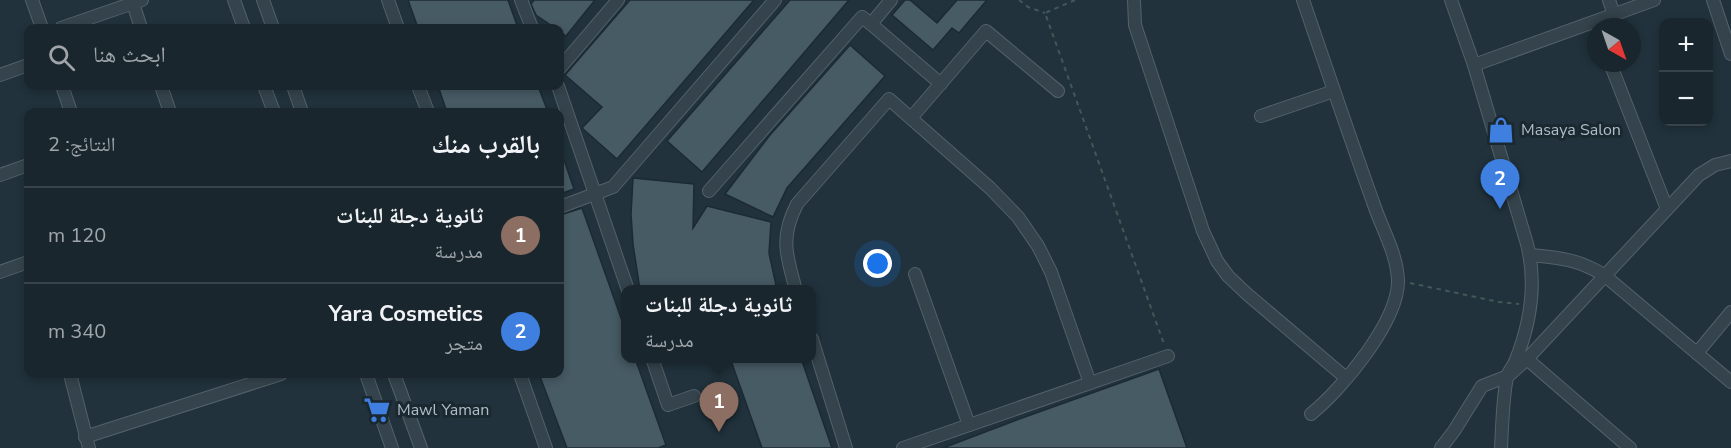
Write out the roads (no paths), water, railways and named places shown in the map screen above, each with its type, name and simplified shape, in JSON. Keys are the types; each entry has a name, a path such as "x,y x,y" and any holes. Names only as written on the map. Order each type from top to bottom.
{"street":[{"path":"32,0 41,24"},
{"path":"234,0 243,24"},
{"path":"263,0 272,24"},
{"path":"388,0 397,24"},
{"path":"521,0 530,24"},
{"path":"564,63 618,0"},
{"path":"564,206 612,187 776,0"},
{"path":"871,24 891,0"},
{"path":"1134,0 1134,16 1139,36 1203,231 1217,261 1228,276 1247,294 1346,378"},
{"path":"1303,0 1395,261 1398,280 1395,299 1380,334 1346,378 1311,414"},
{"path":"1450,0 1474,65 1530,255 1532,275 1530,304 1521,344 1508,376 1501,448"},
{"path":"1609,0 1614,15"},
{"path":"1608,18 1654,0"},
{"path":"1713,0 1731,54"},
{"path":"72,24 136,1 140,24"},
{"path":"709,191 862,17 941,84"},
{"path":"1474,65 1587,28"},
{"path":"911,118 986,30 1058,91"},
{"path":"0,75 24,66"},
{"path":"1614,72 1667,209"},
{"path":"63,90 70,108"},
{"path":"162,90 169,108"},
{"path":"266,90 272,108"},
{"path":"295,90 301,108"},
{"path":"420,90 426,108"},
{"path":"559,90 626,285"},
{"path":"1261,116 1334,91"},
{"path":"795,285 785,237 789,220 797,204 889,99 990,188 1018,217 1038,246 1050,272 1090,383"},
{"path":"1440,448 1454,432 1482,386 1508,376 1527,359 1699,175 1715,165 1731,161"},
{"path":"0,175 24,166"},
{"path":"1530,255 1573,260 1605,274 1731,382"},
{"path":"0,272 24,263"},
{"path":"915,274 969,425"},
{"path":"1697,353 1731,312"},
{"path":"816,352 846,448"},
{"path":"903,448 1168,356"},
{"path":"1527,359 1630,448"},
{"path":"654,363 668,405 694,396"},
{"path":"71,378 87,442 258,378"},
{"path":"367,378 389,447"},
{"path":"395,378 421,448"},
{"path":"521,378 546,448"}],"place":[{"name":"Masaya Salon","path":"1501,130"},
{"name":"Yara Cosmetics","path":"1500,209"},
{"name":"Mawl Yaman","path":"377,410"},
{"name":"ثانوية دجلة للبنات","path":"719,432"}]}
